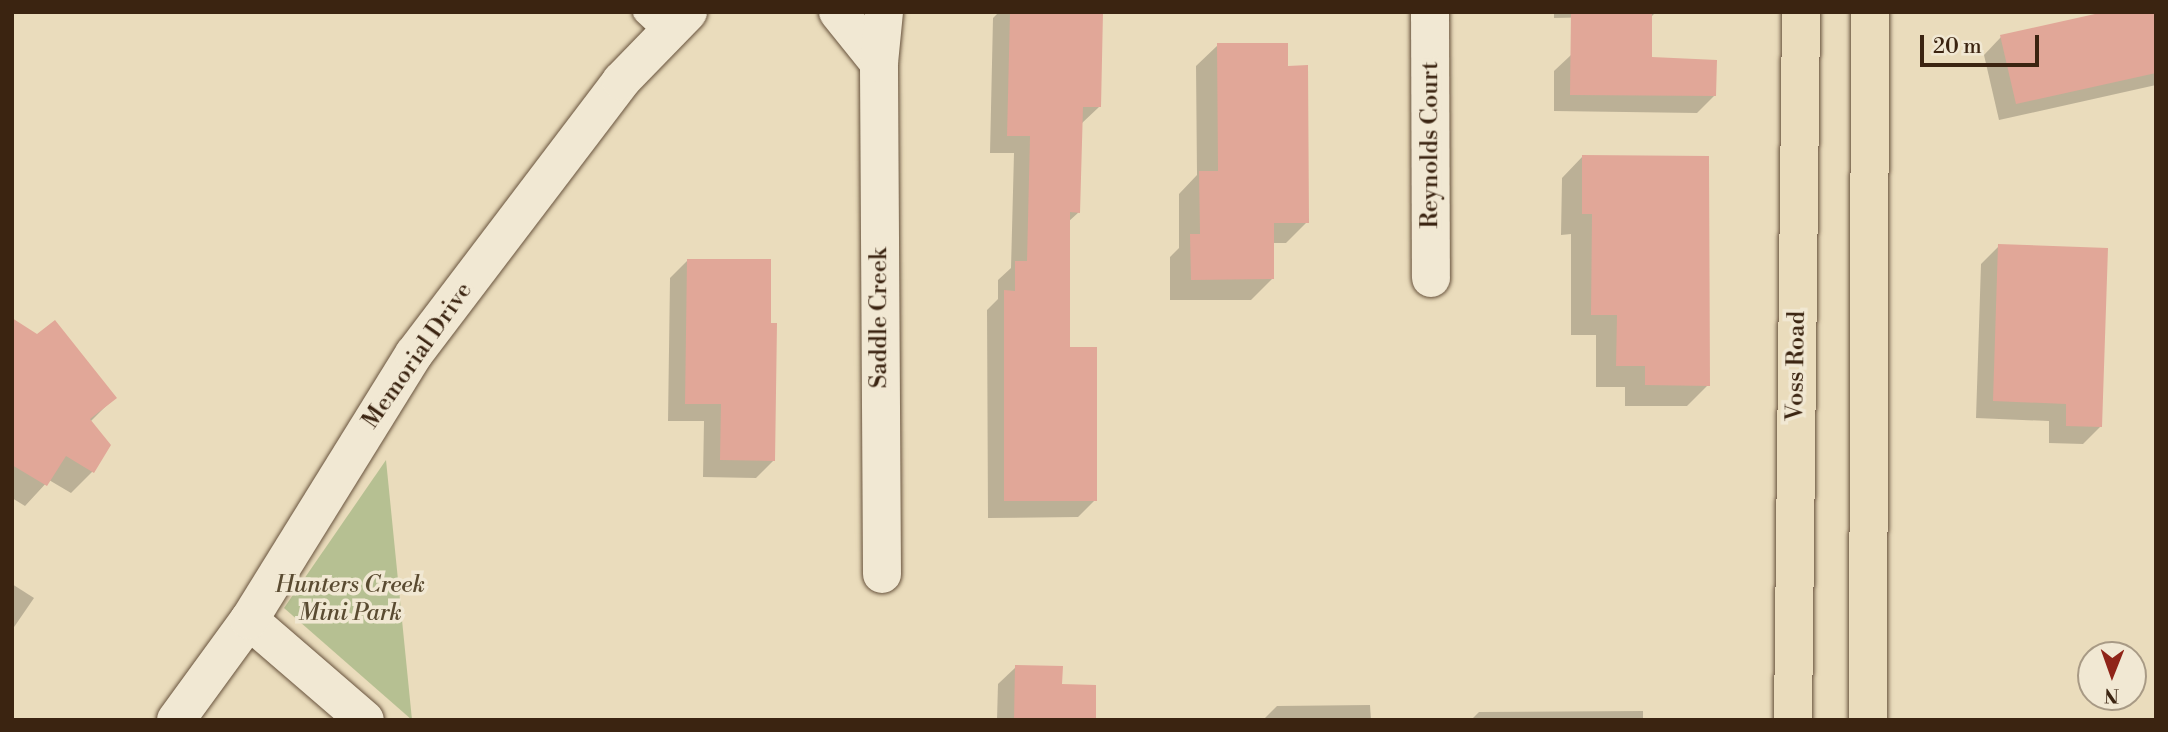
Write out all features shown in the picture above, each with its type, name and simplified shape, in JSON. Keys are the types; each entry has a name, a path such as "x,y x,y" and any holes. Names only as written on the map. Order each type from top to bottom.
{"main road":[{"name":"Voss Road","path":"1793,720 1801,12"},
{"path":"1868,720 1870,12"}],"street":[{"path":"838,12 878,63"},
{"name":"Saddle Creek","path":"882,574 878,63 884,12"},
{"name":"Reynolds Court","path":"1430,12 1432,278"},
{"name":"Memorial Drive","path":"176,720 249,620 414,354 666,19"},
{"path":"249,620 365,720"}],"green space":[{"name":"Hunters Creek Mini Park","path":"386,460 412,720 284,608"}],"building":[{"path":"1010,12 1103,12 1101,107 1083,107 1080,213 1070,212 1070,347 1097,347 1097,501 1004,501 1004,290 1015,291 1015,261 1027,261 1030,136 1007,136"},
{"path":"1571,12 1652,12 1652,57 1717,60 1716,96 1570,95"},
{"path":"2104,12 2156,12 2156,73 2016,104 2000,35"},
{"path":"1217,43 1288,43 1288,66 1308,65 1309,223 1274,223 1274,279 1191,280 1190,234 1200,234 1199,171 1218,171"},
{"path":"1582,155 1709,156 1710,386 1645,385 1645,366 1616,366 1617,315 1591,315 1592,214 1582,214"},
{"path":"1998,244 2108,248 2102,427 2066,426 2066,404 1993,401"},
{"path":"687,259 771,259 771,323 777,323 775,461 720,460 721,404 685,404"},
{"path":"12,318 37,334 55,320 117,398 90,419 111,445 94,473 66,456 47,486 12,465"},
{"path":"1015,665 1063,666 1062,684 1096,685 1096,720 1014,720"}]}
